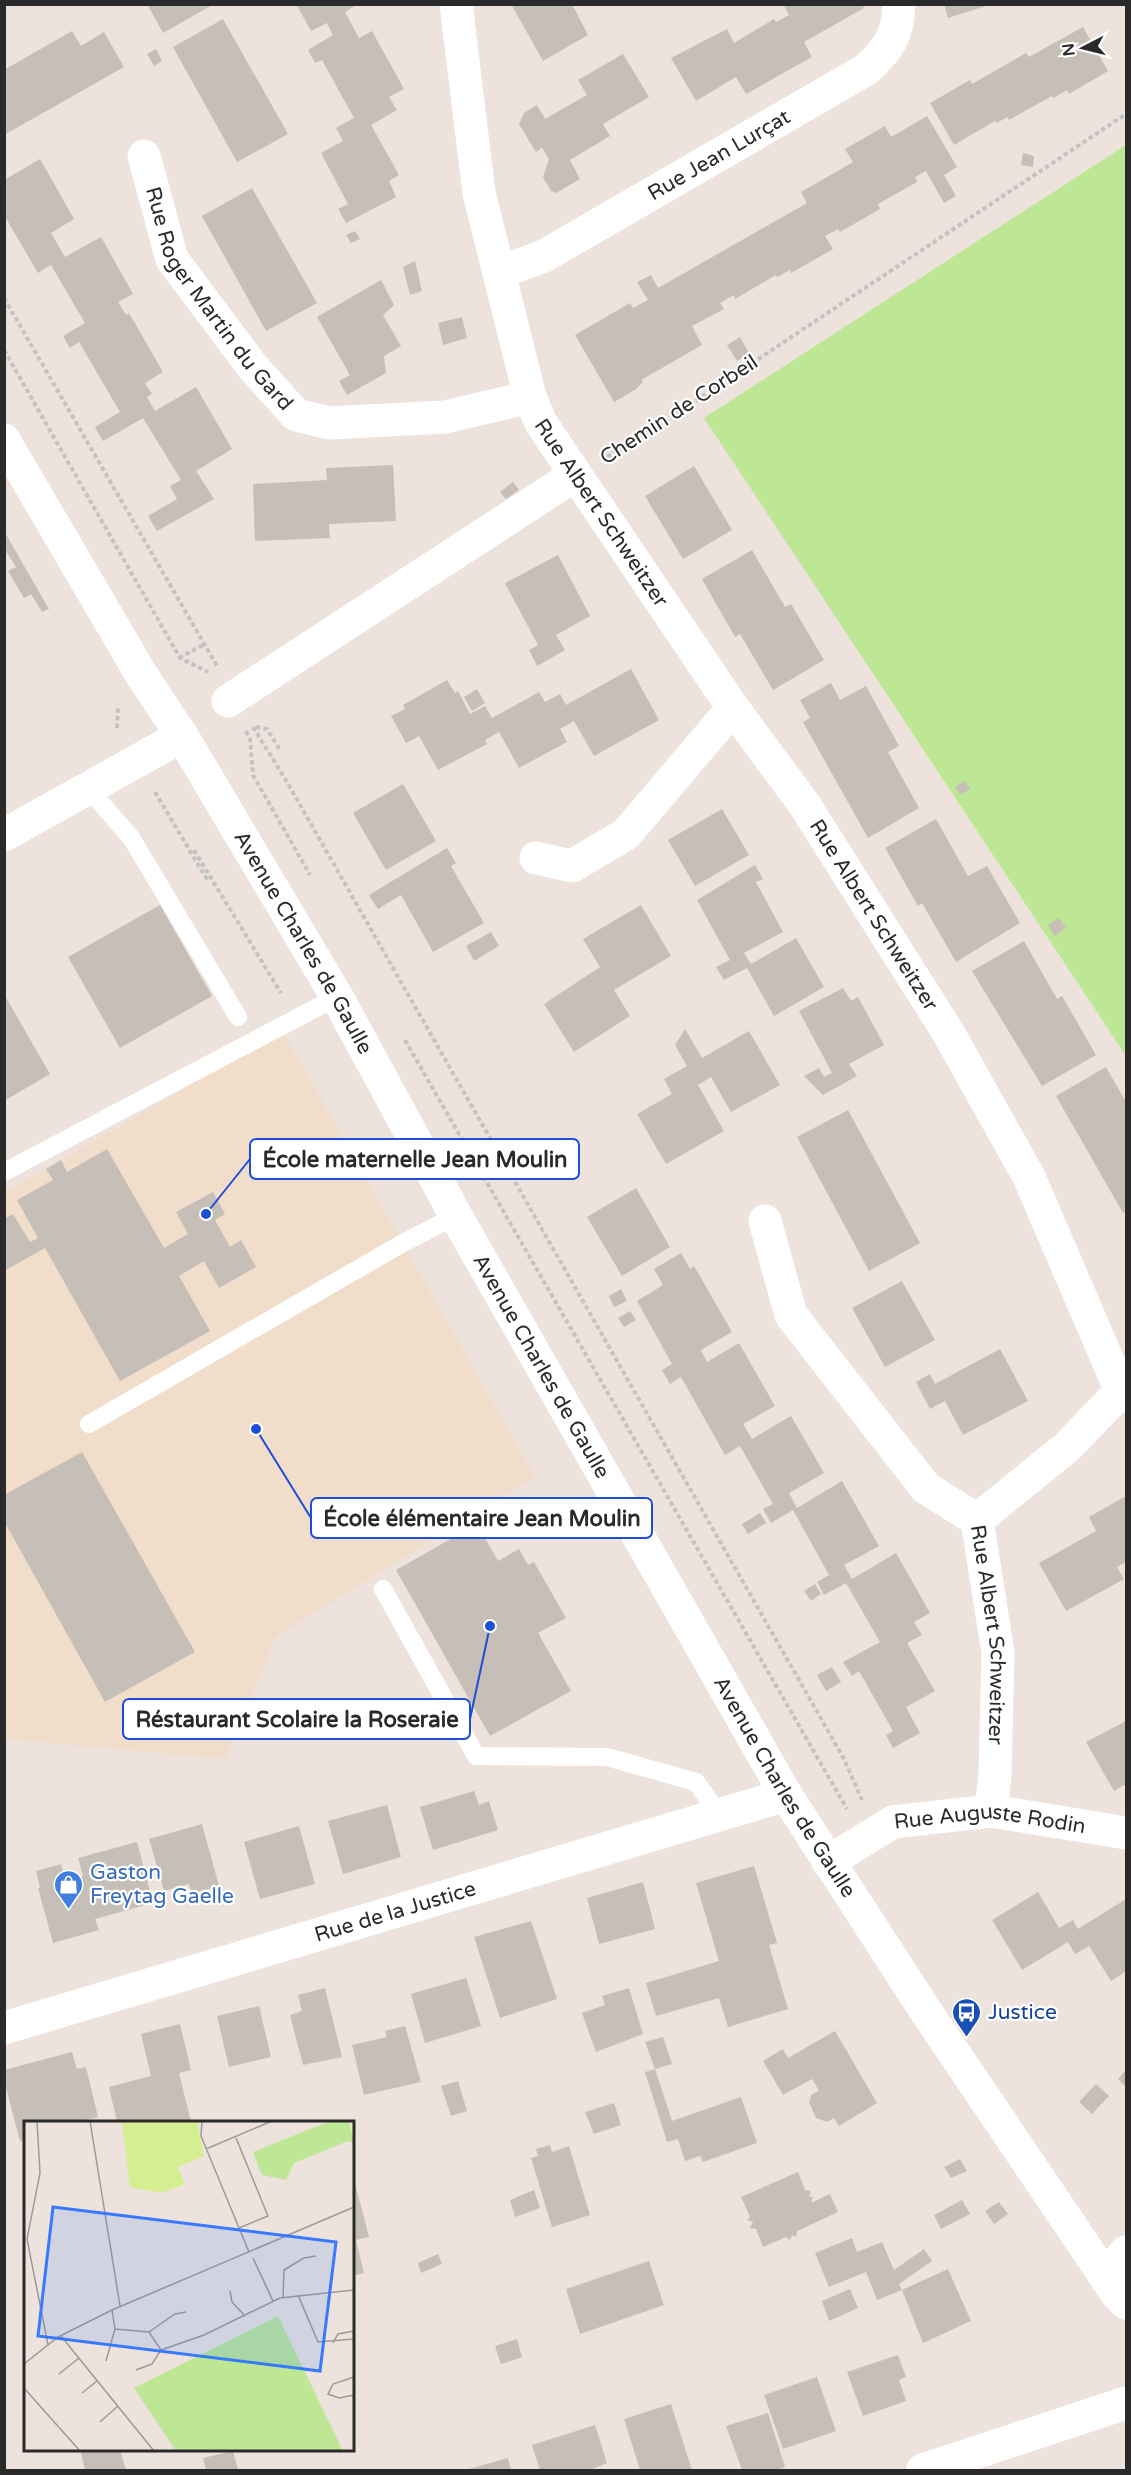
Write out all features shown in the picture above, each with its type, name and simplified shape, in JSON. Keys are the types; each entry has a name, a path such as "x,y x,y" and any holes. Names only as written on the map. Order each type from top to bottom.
{"street":[{"name":"Rue Albert Schweitzer","path":"456,4 479,193 501,272 530,398 541,423 733,708 804,804 949,1034 1029,1178 1124,1393 1067,1447 977,1520 998,1653 991,1811"},
{"name":"Rue Jean Lurçat","path":"501,272 544,256 867,69 888,49 898,23 899,4"},
{"name":"Rue Roger Martin du Gard","path":"144,156 172,259 252,366 296,415 329,423 445,417 530,398"},
{"name":"Avenue Charles de Gaulle","path":"4,440 141,674 183,735 337,997 456,1216 786,1795 828,1862 1105,2276 1126,2303"},
{"name":"Chemin de Corbeil","path":"231,698 575,476"},
{"path":"536,858 572,866 627,834 733,708"},
{"path":"4,835 183,735"},
{"path":"765,1221 791,1315 926,1488 977,1520"},
{"name":"Rue de la Justice","path":"4,2028 786,1795"},
{"name":"Rue Auguste Rodin","path":"828,1862 893,1822 991,1811 1126,1833"},
{"path":"1105,2276 1126,2252"},
{"path":"922,2470 1126,2403"}],"lane":[{"path":"88,788 132,839 238,1017"},
{"path":"4,1172 295,1017 337,997"},
{"path":"89,1424 403,1243 456,1216"},
{"path":"383,1589 476,1756 607,1757 696,1782 719,1814"}],"path":[{"name":"Chemin de Corbeil","path":"575,476 640,438 1126,114"},
{"path":"4,298 205,644 250,739 253,775 312,878"},
{"path":"4,350 180,658 212,675 231,698 278,766 844,1759 870,1837"},
{"path":"173,662 205,644"},
{"path":"117,728 118,696"},
{"path":"267,729 280,750"},
{"path":"154,791 206,878 210,878"},
{"path":"194,850 295,1017"},
{"path":"401,1034 870,1837"}],"shaded area":[{"path":"283,1032 535,1477 276,1636 226,1759 5,1739 4,1193"}],"green space":[{"path":"1126,145 1126,1056 704,418"}],"building":[{"path":"147,4 214,4 163,33"},
{"path":"296,4 358,4 345,12 359,38 372,31 404,89 389,97 397,110 371,125 399,175 389,181 396,197 346,223 338,209 348,204 321,153 343,141 336,128 354,118 322,60 315,63 308,50 333,35 327,23 311,31"},
{"path":"511,4 572,4 588,35 543,61"},
{"path":"783,4 862,4 864,8 804,42 812,57 746,94 736,77 696,101 671,58 727,29 734,43 774,19 776,22 789,15"},
{"path":"944,4 989,4 989,5 948,18"},
{"path":"223,19 288,134 237,162 173,47"},
{"path":"1083,27 1108,71 1069,94 1067,90 1009,120 1008,117 996,123 995,121 954,145 930,103 970,80 972,84 1026,53 1029,57"},
{"path":"72,31 81,46 104,32 124,67 4,135 4,70"},
{"path":"156,49 162,61 154,66 147,54"},
{"path":"623,54 649,97 603,124 610,136 570,160 580,179 556,193 551,191 543,177 549,159 542,148 536,152 519,124 524,113 537,105 545,119 587,95 578,80"},
{"path":"927,116 957,167 944,175 956,196 944,203 926,171 915,177 917,182 878,204 880,209 840,232 838,229 825,236 833,249 791,273 790,270 777,277 776,275 735,299 734,295 720,303 724,309 692,326 702,345 641,380 643,382 635,390 614,402 575,335 630,303 633,308 648,300 637,282 651,275 658,288 807,203 801,192 853,162 845,149 885,126 891,137"},
{"path":"1023,153 1034,156 1033,167 1021,165"},
{"path":"40,159 74,219 51,233 65,257 101,237 133,294 118,302 126,315 129,313 163,372 145,383 152,394 147,397 155,411 196,387 232,449 196,471 214,499 157,531 148,516 177,499 170,486 181,480 143,418 103,441 95,427 120,412 79,342 70,348 63,336 85,323 51,265 38,273 4,215 4,180"},
{"path":"252,188 317,303 266,331 202,216"},
{"path":"355,231 360,239 351,243 346,235"},
{"path":"415,261 422,291 410,295 403,267"},
{"path":"381,280 394,305 383,315 401,346 384,356 386,373 347,395 339,381 350,375 317,317"},
{"path":"462,317 467,338 443,345 438,323"},
{"path":"740,337 749,353 737,361 727,345"},
{"path":"393,465 396,521 329,524 330,538 255,541 253,484 327,480 326,468"},
{"path":"694,466 732,530 683,559 645,496"},
{"path":"513,482 519,490 506,499 500,492"},
{"path":"4,531 49,609 42,612 31,594 24,598 8,571 16,567 4,548"},
{"path":"752,550 785,607 791,604 824,660 773,690 740,634 735,637 702,579"},
{"path":"558,555 590,616 556,635 565,650 537,666 529,650 538,645 505,583"},
{"path":"631,669 659,720 594,756 574,721 560,729 567,742 519,768 499,732 485,740 487,744 438,770 419,736 406,743 391,716 405,709 403,705 447,680 455,693 458,691 470,714 485,706 492,718 539,692 545,702 560,694 566,705"},
{"path":"831,683 840,700 866,686 899,746 888,752 919,808 868,838 803,722 810,718 800,700"},
{"path":"477,689 485,703 472,711 464,697"},
{"path":"965,781 970,789 960,795 955,787"},
{"path":"403,784 436,841 386,870 353,813"},
{"path":"722,809 749,855 695,886 668,840"},
{"path":"936,819 968,876 987,866 1020,923 956,962 922,903 918,906 885,848"},
{"path":"447,848 456,863 451,866 484,923 433,952 401,895 378,909 369,895"},
{"path":"755,865 763,879 756,882 783,932 744,953 751,964 796,938 824,987 774,1016 747,968 724,980 716,967 730,960 697,900"},
{"path":"160,905 212,996 120,1048 68,957"},
{"path":"641,905 671,956 614,990 630,1016 574,1052 544,1004 600,967 583,939"},
{"path":"1059,918 1066,928 1055,936 1048,925"},
{"path":"491,932 499,946 474,961 466,946"},
{"path":"1024,941 1057,999 1062,996 1096,1055 1042,1086 972,971"},
{"path":"843,988 851,1001 858,997 884,1045 849,1064 857,1076 823,1095 804,1076 819,1068 824,1077 832,1073 799,1011"},
{"path":"4,994 50,1074 4,1101"},
{"path":"685,1029 702,1058 749,1031 780,1085 731,1112 711,1077 698,1085 724,1131 666,1164 637,1114 672,1094 664,1079 687,1066 675,1045"},
{"path":"1106,1067 1126,1102 1126,1211 1123,1213 1056,1096"},
{"path":"848,1110 920,1243 869,1271 797,1137"},
{"path":"107,1149 164,1248 188,1234 176,1212 213,1192 225,1214 215,1220 230,1247 241,1240 256,1267 219,1288 204,1261 179,1276 210,1331 120,1381 45,1248 4,1271 4,1219 13,1214 30,1242 38,1238 17,1200 53,1180 46,1169 61,1160 67,1172"},
{"path":"636,1188 670,1247 622,1276 587,1217"},
{"path":"681,1253 690,1269 694,1266 732,1332 701,1350 707,1362 739,1343 775,1406 743,1424 752,1439 791,1416 824,1473 789,1493 797,1508 842,1481 879,1546 844,1565 852,1579 896,1553 930,1613 914,1622 922,1635 907,1643 935,1691 906,1707 920,1733 893,1748 886,1735 893,1731 859,1671 852,1676 843,1662 880,1642 846,1583 824,1595 817,1582 829,1575 793,1510 771,1523 763,1509 773,1504 740,1446 725,1455 681,1377 670,1384 662,1370 672,1364 637,1301 663,1285 654,1269"},
{"path":"902,1281 935,1340 885,1367 852,1308"},
{"path":"621,1289 627,1301 614,1307 609,1296"},
{"path":"630,1311 636,1320 624,1327 618,1318"},
{"path":"1000,1349 1028,1401 963,1435 945,1401 930,1409 916,1382 930,1374 935,1384"},
{"path":"82,1452 195,1652 105,1702 4,1521 4,1495"},
{"path":"1126,1496 1126,1562 1117,1567 1124,1579 1066,1611 1039,1563 1096,1531 1089,1517"},
{"path":"760,1513 766,1523 748,1534 742,1524"},
{"path":"477,1524 498,1561 519,1549 528,1565 534,1562 566,1618 538,1633 571,1691 490,1736 396,1570"},
{"path":"815,1584 821,1594 811,1601 804,1591"},
{"path":"832,1667 841,1682 826,1691 817,1675"},
{"path":"1126,1721 1126,1784 1114,1791 1086,1742"},
{"path":"474,1791 479,1805 489,1801 498,1830 433,1850 420,1807"},
{"path":"387,1805 401,1857 343,1874 328,1821"},
{"path":"202,1824 219,1886 191,1894 189,1884 164,1891 149,1839"},
{"path":"299,1826 315,1884 260,1899 244,1842"},
{"path":"137,1842 153,1903 95,1919 99,1930 53,1943 38,1888 40,1888 36,1871 61,1864 66,1881 83,1876 78,1858"},
{"path":"754,1866 777,1943 769,1945 788,2009 728,2027 719,1998 656,2016 646,1983 719,1961 696,1883"},
{"path":"643,1882 655,1929 599,1944 587,1898"},
{"path":"1038,1892 1059,1928 1073,1920 1078,1929 1126,1899 1126,1971 1111,1981 1089,1946 1075,1954 1068,1942 1022,1970 992,1920"},
{"path":"531,1921 557,1999 500,2018 474,1937"},
{"path":"466,1978 481,2026 425,2043 411,1994"},
{"path":"325,1988 342,2057 303,2065 290,2015 302,2011 298,1995"},
{"path":"629,1988 643,2034 596,2052 582,2013 605,2005 602,1996"},
{"path":"259,2006 271,2057 229,2067 217,2016"},
{"path":"180,2024 191,2070 179,2073 191,2121 117,2121 109,2087 151,2076 141,2034"},
{"path":"405,2026 421,2082 364,2095 352,2045 387,2037 385,2031"},
{"path":"835,2031 877,2103 839,2126 834,2118 827,2122 816,2118 809,2102 812,2094 819,2091 812,2079 783,2095 763,2061 783,2049 788,2058"},
{"path":"663,2037 672,2064 655,2069 645,2042"},
{"path":"72,2052 77,2069 86,2067 98,2117 81,2121 24,2121 24,2140 20,2141 4,2080 4,2070"},
{"path":"655,2069 672,2121 741,2097 757,2143 703,2162 700,2156 685,2161 678,2139 667,2142 645,2072"},
{"path":"1126,2070 1126,2087 1118,2079"},
{"path":"458,2081 467,2111 451,2116 441,2086"},
{"path":"1096,2084 1109,2096 1092,2114 1079,2102"},
{"path":"614,2103 621,2125 594,2134 585,2112"},
{"path":"550,2145 552,2152 569,2146 590,2215 552,2227 531,2158 538,2156 536,2149"},
{"path":"960,2159 967,2171 951,2178 944,2167"},
{"path":"798,2172 805,2190 811,2191 809,2197 813,2197 811,2203 830,2194 838,2212 797,2231 796,2237 792,2235 790,2240 786,2237 763,2247 756,2229 750,2228 753,2222 747,2220 750,2217 741,2197"},
{"path":"354,2180 369,2237 356,2240 364,2273 354,2276"},
{"path":"534,2190 540,2208 515,2217 510,2200"},
{"path":"962,2200 970,2214 941,2229 934,2215"},
{"path":"999,2202 1008,2214 994,2224 985,2211"},
{"path":"852,2238 857,2252 882,2242 894,2270 924,2249 932,2261 899,2284 902,2290 877,2300 866,2272 829,2287 815,2253"},
{"path":"438,2254 442,2264 421,2273 418,2263"},
{"path":"649,2261 664,2305 580,2334 566,2289"},
{"path":"948,2269 971,2321 923,2343 902,2290"},
{"path":"850,2289 858,2308 829,2321 822,2301"},
{"path":"517,2339 522,2357 501,2364 495,2346"},
{"path":"898,2355 906,2377 899,2380 906,2401 863,2416 847,2372"},
{"path":"817,2377 836,2431 783,2449 764,2395"},
{"path":"671,2404 692,2470 640,2470 624,2419"},
{"path":"768,2413 785,2467 776,2470 742,2470 726,2426"},
{"path":"595,2425 607,2463 590,2470 540,2470 532,2445"},
{"path":"80,2451 120,2451 126,2470 85,2470"},
{"path":"233,2451 238,2470 206,2470 203,2458"},
{"path":"508,2458 511,2470 465,2470"}],"place":[{"name":"École maternelle Jean Moulin","path":"206,1214"},
{"name":"École élémentaire Jean Moulin","path":"256,1429"},
{"name":"Réstaurant Scolaire la Roseraie","path":"490,1626"},
{"name":"Gaston Freytag Gaelle","path":"69,1910"},
{"name":"Justice","path":"967,2038"}]}
